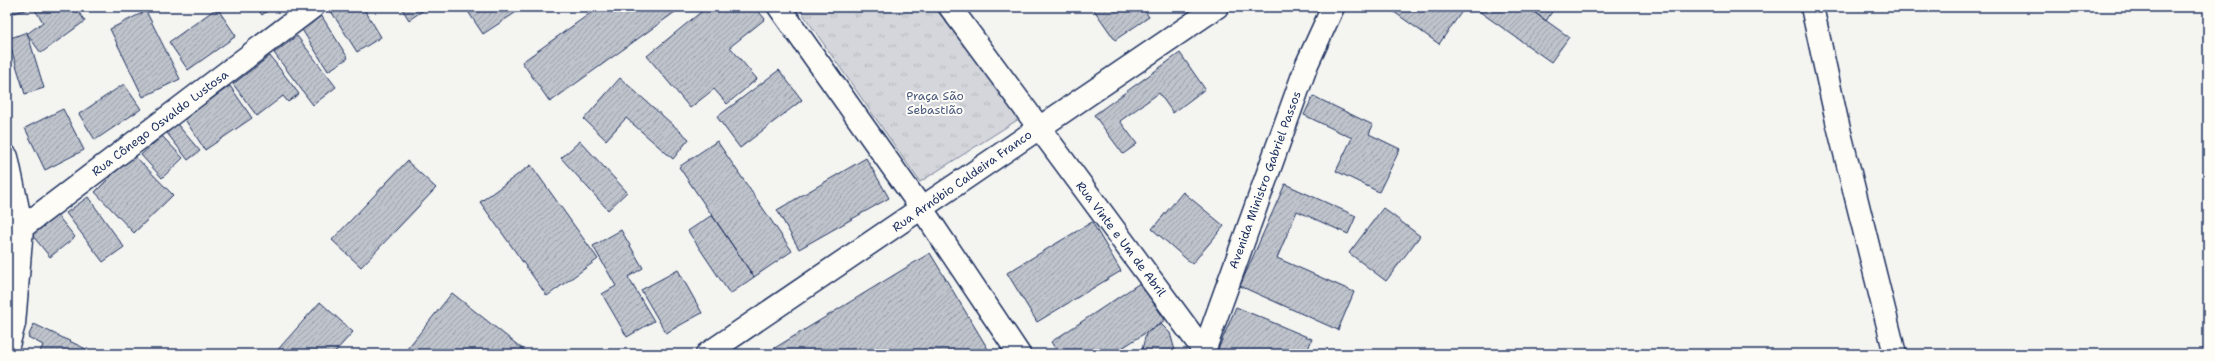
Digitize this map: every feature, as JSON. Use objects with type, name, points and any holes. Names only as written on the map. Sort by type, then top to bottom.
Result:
[{"type":"street","name":"Rua Cônego Osvaldo Lustosa","points":[[14,234],[313,7]]},
{"type":"street","points":[[779,7],[922,209],[1019,354]]},
{"type":"street","points":[[950,7],[1037,128]]},
{"type":"street","name":"Rua Arnóbio Caldeira Franco","points":[[707,354],[922,209],[1037,128],[1217,7]]},
{"type":"street","name":"Avenida Ministro Gabriel Passos","points":[[1203,353],[1307,64],[1333,7]]},
{"type":"street","points":[[1812,7],[1837,121],[1895,354]]},
{"type":"street","name":"Rua Vinte e Um de Abril","points":[[1037,128],[1203,353]]},
{"type":"street","points":[[7,157],[14,234],[14,324],[7,350]]},
{"type":"green space","name":"Praça São Sebastião","points":[[798,7],[934,7],[1022,117],[920,182]]},
{"type":"building","points":[[7,7],[30,7],[30,9],[9,14]]},
{"type":"building","points":[[39,7],[75,7],[85,21],[41,53],[27,34],[43,22],[35,10]]},
{"type":"building","points":[[256,7],[273,7],[262,15]]},
{"type":"building","points":[[363,7],[381,37],[357,52],[329,8]]},
{"type":"building","points":[[401,7],[428,7],[409,20]]},
{"type":"building","points":[[465,7],[524,7],[483,34]]},
{"type":"building","points":[[599,7],[682,7],[550,102],[522,62]]},
{"type":"building","points":[[707,7],[755,7],[765,19],[730,47],[757,79],[727,104],[714,89],[690,108],[647,56]]},
{"type":"building","points":[[1092,7],[1142,7],[1149,17],[1115,40]]},
{"type":"building","points":[[1387,7],[1465,7],[1439,44]]},
{"type":"building","points":[[1473,7],[1527,7],[1569,37],[1551,62]]},
{"type":"building","points":[[1527,7],[1555,7],[1546,21]]},
{"type":"building","points":[[217,8],[236,36],[188,70],[169,42]]},
{"type":"building","points":[[146,11],[180,79],[143,97],[110,29]]},
{"type":"building","points":[[321,15],[348,58],[328,71],[301,28]]},
{"type":"building","points":[[27,32],[44,88],[25,94],[8,39]]},
{"type":"building","points":[[297,36],[336,87],[313,105],[274,53]]},
{"type":"building","points":[[1180,53],[1205,89],[1173,113],[1159,93],[1120,121],[1137,144],[1123,154],[1094,115]]},
{"type":"building","points":[[270,56],[299,94],[288,102],[283,96],[257,116],[233,84]]},
{"type":"building","points":[[779,70],[802,100],[740,148],[717,117]]},
{"type":"building","points":[[620,78],[689,139],[673,159],[626,118],[606,140],[584,119]]},
{"type":"building","points":[[124,84],[141,109],[95,140],[79,114]]},
{"type":"building","points":[[230,86],[252,118],[205,150],[184,118]]},
{"type":"building","points":[[1313,96],[1373,125],[1369,134],[1400,149],[1379,192],[1336,171],[1352,138],[1304,115]]},
{"type":"building","points":[[63,109],[84,150],[45,170],[25,128]]},
{"type":"building","points":[[177,124],[200,151],[188,160],[167,133]]},
{"type":"building","points":[[162,136],[183,158],[162,178],[141,155]]},
{"type":"building","points":[[580,141],[627,192],[608,210],[561,158]]},
{"type":"building","points":[[717,141],[792,251],[754,277],[679,167]]},
{"type":"building","points":[[133,154],[173,195],[134,233],[95,192]]},
{"type":"building","points":[[866,158],[889,198],[799,249],[777,210]]},
{"type":"building","points":[[407,161],[436,188],[361,267],[332,240]]},
{"type":"building","points":[[531,165],[598,259],[547,296],[480,202]]},
{"type":"building","points":[[1285,184],[1356,216],[1348,234],[1297,211],[1277,258],[1354,292],[1338,330],[1240,286]]},
{"type":"building","points":[[1183,192],[1224,226],[1192,264],[1152,229]]},
{"type":"building","points":[[88,197],[124,247],[103,262],[66,213]]},
{"type":"building","points":[[1383,208],[1420,236],[1386,281],[1349,253]]},
{"type":"building","points":[[53,210],[75,237],[50,257],[28,230]]},
{"type":"building","points":[[712,215],[754,277],[730,294],[688,231]]},
{"type":"building","points":[[1092,222],[1121,271],[1037,322],[1007,273]]},
{"type":"building","points":[[621,230],[643,268],[628,277],[654,321],[627,337],[602,294],[616,286],[593,246]]},
{"type":"building","points":[[930,253],[991,354],[765,354]]},
{"type":"building","points":[[678,270],[702,313],[666,333],[641,290]]},
{"type":"building","points":[[1140,283],[1165,320],[1113,354],[1059,354],[1051,342]]},
{"type":"building","points":[[452,293],[529,354],[403,354]]},
{"type":"building","points":[[320,302],[353,332],[333,354],[274,354]]},
{"type":"building","points":[[1236,307],[1312,339],[1306,354],[1216,354]]},
{"type":"building","points":[[34,324],[86,349],[83,354],[39,354],[43,345],[28,337]]},
{"type":"building","points":[[1161,324],[1170,333],[1176,354],[1141,354],[1146,333]]}]
